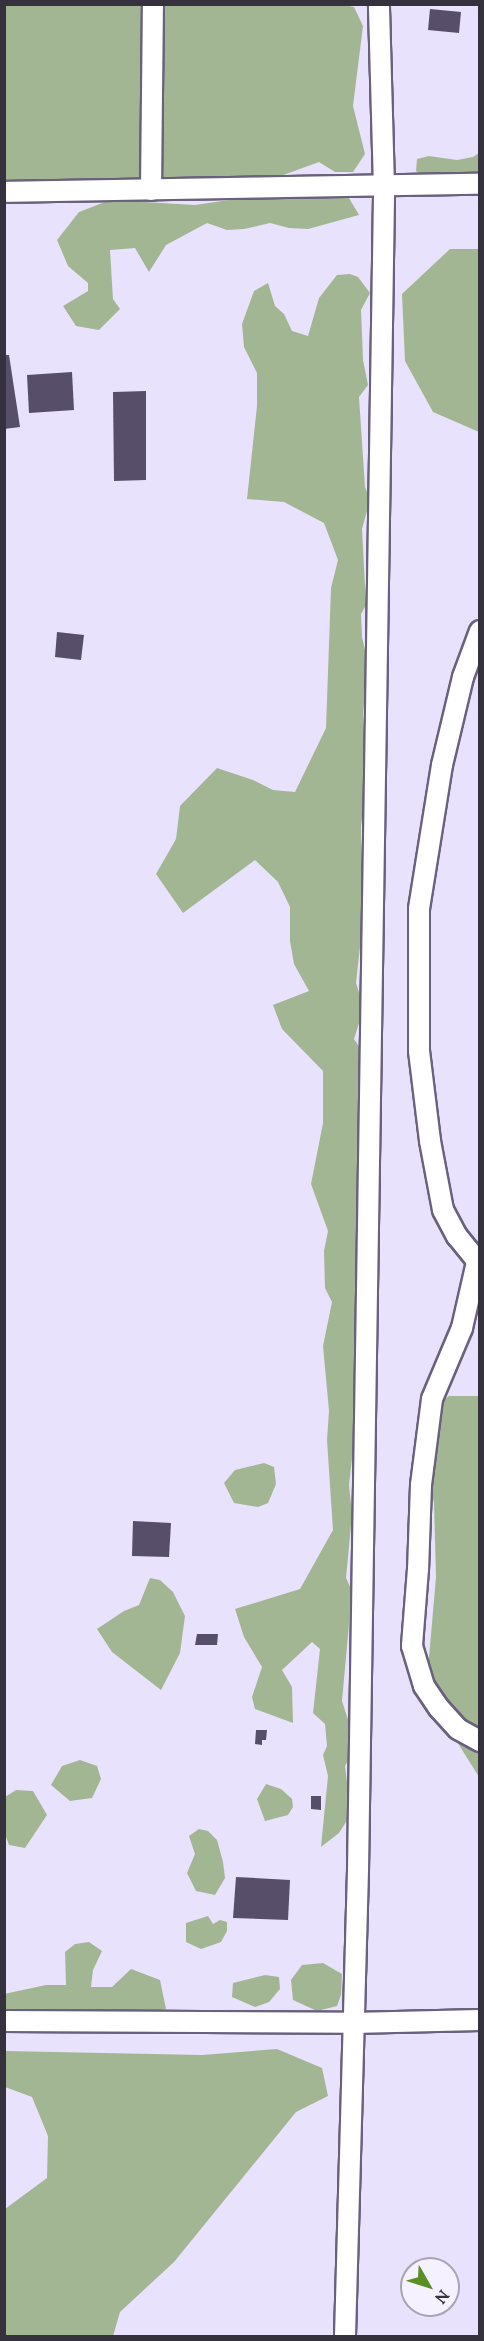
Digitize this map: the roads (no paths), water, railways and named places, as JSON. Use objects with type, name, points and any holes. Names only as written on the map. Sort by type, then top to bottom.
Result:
[{"type":"street","points":[[151,190],[153,4]]},
{"type":"street","points":[[345,2337],[358,1870],[384,187],[379,4]]},
{"type":"street","points":[[4,192],[480,184]]},
{"type":"street","points":[[480,631],[463,677],[442,765],[419,909],[419,1051],[430,1141],[443,1210],[457,1236],[478,1263],[471,1324],[432,1399],[421,1485],[412,1646],[424,1686],[439,1708],[458,1730],[480,1740]]},
{"type":"street","points":[[4,2021],[352,2023],[480,2020]]}]
